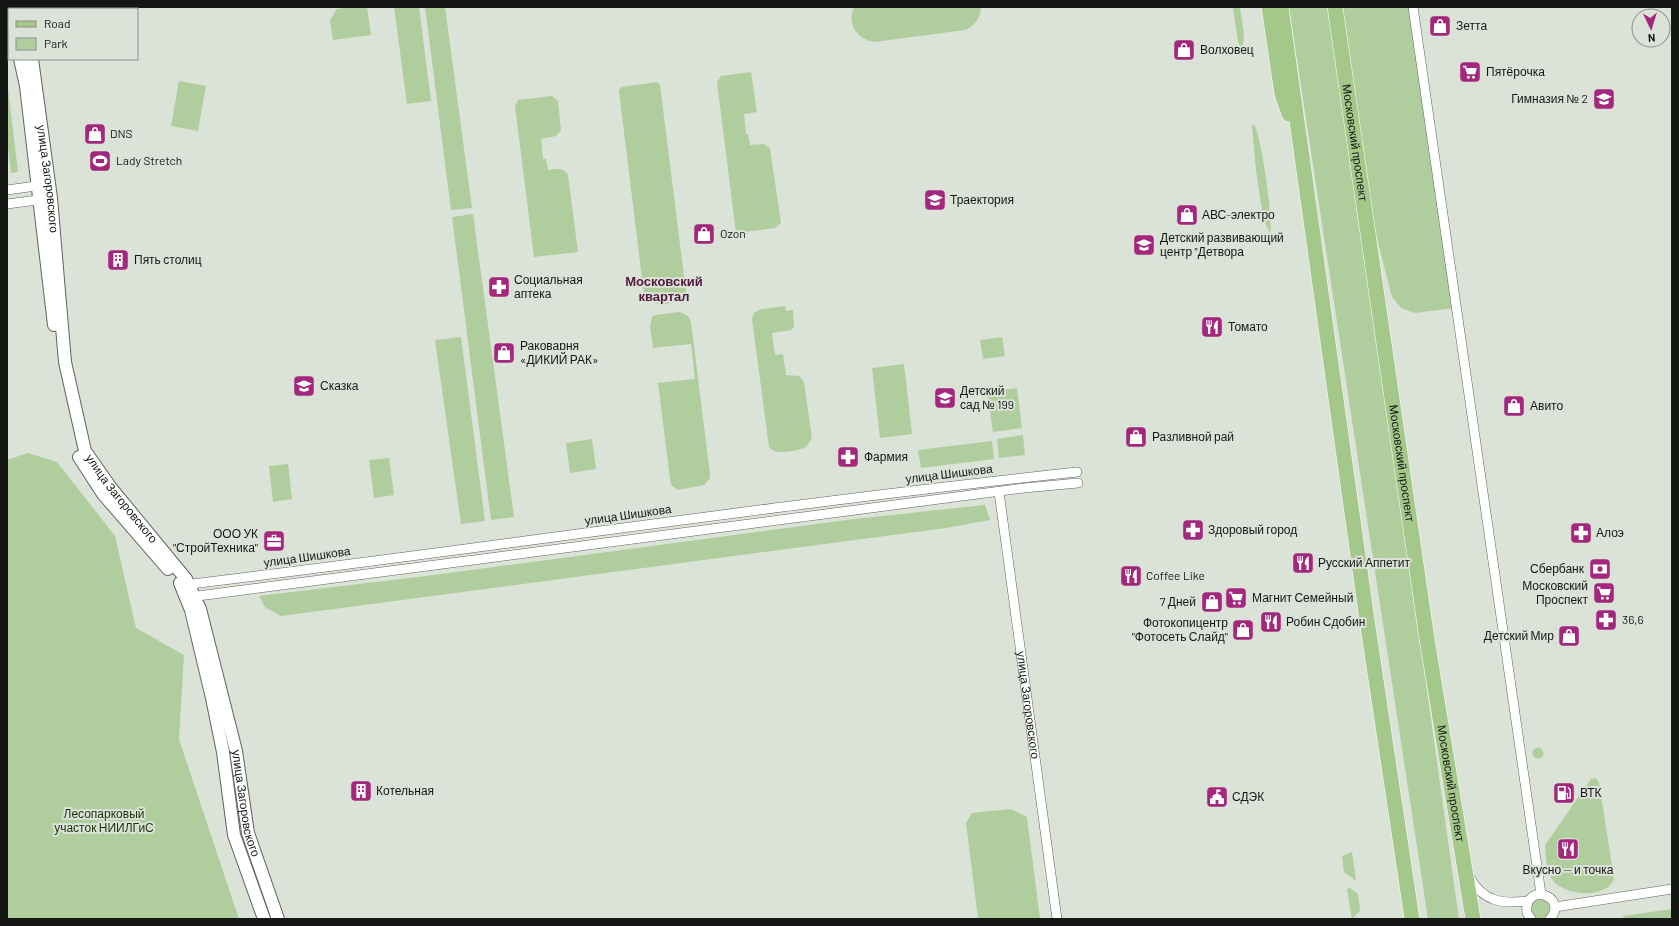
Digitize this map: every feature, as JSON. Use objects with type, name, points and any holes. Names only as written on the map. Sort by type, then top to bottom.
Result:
[{"type":"main road","points":[[1269,7],[1282,94],[1301,153]]},
{"type":"main road","points":[[1281,7],[1367,620],[1412,919]]},
{"type":"main road","name":"Московский проспект","points":[[1335,7],[1427,639],[1473,919]]},
{"type":"street","points":[[1413,7],[1455,308],[1541,894]]},
{"type":"street","name":"улица Загоровского","points":[[20,60],[44,185],[65,362],[85,451],[111,488],[186,585],[191,597],[223,752],[234,835],[264,919]]},
{"type":"street","name":"улица Загоровского","points":[[32,60],[44,185]]},
{"type":"street","points":[[7,190],[44,185]]},
{"type":"street","points":[[7,204],[46,199]]},
{"type":"street","name":"улица Шишкова","points":[[186,585],[1023,476],[1077,472]]},
{"type":"street","name":"улица Шишкова","points":[[191,597],[1078,483]]},
{"type":"street","name":"улица Загоровского","points":[[999,492],[1057,919]]},
{"type":"street","name":"улица Загоровского","points":[[191,597],[200,609],[236,751],[248,833],[278,919]]},
{"type":"street","points":[[1465,867],[1476,889],[1489,898],[1508,902],[1528,901]]},
{"type":"street","points":[[1555,907],[1672,889]]},
{"type":"street","points":[[1531,919],[1527,913],[1528,901],[1533,896],[1541,894],[1549,897],[1555,907],[1554,915],[1550,919]]},
{"type":"green space","points":[[348,7],[367,7],[371,35],[333,40],[330,20],[337,9]]},
{"type":"green space","points":[[394,7],[419,7],[431,101],[407,104]]},
{"type":"green space","points":[[425,7],[445,7],[472,208],[451,210]]},
{"type":"green space","points":[[854,7],[981,7],[977,21],[965,30],[874,42],[862,38],[855,29],[852,19]]},
{"type":"green space","points":[[1233,7],[1240,7],[1244,35],[1242,51],[1238,42]]},
{"type":"green space","points":[[1289,7],[1331,7],[1459,919],[1428,919]]},
{"type":"green space","points":[[1335,7],[1413,7],[1455,308],[1415,313],[1401,308],[1392,297],[1375,231]]},
{"type":"green space","points":[[751,72],[757,112],[744,114],[746,134],[748,134],[750,145],[764,144],[770,148],[781,223],[775,228],[736,233],[717,82],[721,76]]},
{"type":"green space","points":[[7,80],[18,172],[11,173],[7,140]]},
{"type":"green space","points":[[179,81],[206,86],[198,131],[171,126]]},
{"type":"green space","points":[[657,82],[660,85],[686,292],[682,299],[668,304],[652,303],[648,301],[644,295],[619,91],[621,87]]},
{"type":"green space","points":[[552,96],[558,101],[561,130],[556,136],[541,139],[543,159],[546,159],[548,170],[562,170],[568,175],[578,252],[534,257],[515,106],[518,100]]},
{"type":"green space","points":[[1254,124],[1260,144],[1266,178],[1271,226],[1270,233],[1266,224],[1260,198],[1252,126]]},
{"type":"green space","points":[[473,214],[514,517],[491,520],[452,217]]},
{"type":"green space","points":[[785,306],[786,311],[793,310],[794,327],[791,330],[772,333],[775,355],[783,354],[786,375],[799,376],[804,382],[812,438],[806,447],[781,452],[772,450],[769,447],[752,319],[754,313],[761,309]]},
{"type":"green space","points":[[680,312],[688,316],[691,322],[710,478],[704,485],[678,490],[671,485],[658,383],[695,379],[691,344],[653,348],[650,326],[652,317],[655,315]]},
{"type":"green space","points":[[461,337],[485,521],[461,524],[435,340]]},
{"type":"green space","points":[[1002,337],[1005,356],[983,359],[980,340]]},
{"type":"green space","points":[[904,364],[912,434],[880,438],[872,368]]},
{"type":"green space","points":[[1017,388],[1022,428],[993,432],[987,392]]},
{"type":"green space","points":[[1023,435],[1025,455],[999,458],[997,439]]},
{"type":"green space","points":[[592,439],[596,469],[570,473],[566,443]]},
{"type":"green space","points":[[992,441],[994,459],[921,468],[918,450]]},
{"type":"green space","name":"Лесопарковый участок НИИЛГиС","points":[[28,453],[57,462],[115,536],[136,628],[184,655],[179,739],[239,919],[7,919],[7,460]]},
{"type":"green space","points":[[389,458],[394,495],[374,498],[369,460]]},
{"type":"green space","points":[[288,464],[292,499],[273,502],[269,466]]},
{"type":"green space","points":[[985,505],[990,520],[946,528],[281,616],[265,607],[259,596],[434,575],[854,519]]},
{"type":"green space","points":[[1536,748],[1540,748],[1542,749],[1542,757],[1536,758],[1533,755],[1533,751]]},
{"type":"green space","points":[[1596,778],[1599,782],[1614,879],[1609,886],[1593,893],[1574,892],[1564,889],[1549,875],[1545,845],[1591,779]]},
{"type":"green space","points":[[1011,809],[1027,817],[1040,919],[978,919],[966,823],[972,813]]},
{"type":"green space","points":[[1352,852],[1356,881],[1344,872],[1342,856]]},
{"type":"green space","points":[[1349,887],[1358,894],[1360,911],[1352,919],[1347,890]]},
{"type":"green space","points":[[1541,899],[1548,902],[1551,909],[1548,916],[1541,919],[1534,916],[1531,909],[1534,902]]},
{"type":"green space","points":[[1672,909],[1672,919],[1624,919],[1623,916]]},
{"type":"place","name":"Зетта","points":[[1440,26]]},
{"type":"place","name":"Волховец","points":[[1184,50]]},
{"type":"place","name":"Пятёрочка","points":[[1470,72]]},
{"type":"place","name":"Гимназия № 2","points":[[1604,99]]},
{"type":"place","name":"DNS","points":[[95,134]]},
{"type":"place","name":"Lady Stretch","points":[[100,161]]},
{"type":"place","name":"Траектория","points":[[935,200]]},
{"type":"place","name":"АВС-электро","points":[[1187,215]]},
{"type":"place","name":"Ozon","points":[[704,234]]},
{"type":"place","name":"Детский развивающий центр \"Детвора","points":[[1144,245]]},
{"type":"place","name":"Пять столиц","points":[[118,260]]},
{"type":"place","name":"Социальная аптека","points":[[499,287]]},
{"type":"place","name":"Томато","points":[[1212,327]]},
{"type":"place","name":"Раковарня «ДИКИЙ РАК»","points":[[504,353]]},
{"type":"place","name":"Сказка","points":[[304,386]]},
{"type":"place","name":"Детский сад № 199","points":[[945,398]]},
{"type":"place","name":"Авито","points":[[1514,406]]},
{"type":"place","name":"Разливной рай","points":[[1136,437]]},
{"type":"place","name":"Фармия","points":[[848,457]]},
{"type":"place","name":"Здоровый город","points":[[1193,530]]},
{"type":"place","name":"Алоэ","points":[[1581,533]]},
{"type":"place","name":"ООО УК \"СтройТехника\"","points":[[274,541]]},
{"type":"place","name":"Русский Аппетит","points":[[1303,563]]},
{"type":"place","name":"Сбербанк","points":[[1600,569]]},
{"type":"place","name":"Coffee Like","points":[[1131,576]]},
{"type":"place","name":"Московский Проспект","points":[[1604,593]]},
{"type":"place","name":"Магнит Семейный","points":[[1236,598]]},
{"type":"place","name":"7 Дней","points":[[1212,602]]},
{"type":"place","name":"36,6","points":[[1606,620]]},
{"type":"place","name":"Робин Сдобин","points":[[1271,622]]},
{"type":"place","name":"Фотокопицентр \"Фотосеть Слайд\"","points":[[1243,630]]},
{"type":"place","name":"Детский Мир","points":[[1569,636]]},
{"type":"place","name":"Котельная","points":[[361,791]]},
{"type":"place","name":"ВТК","points":[[1564,793]]},
{"type":"place","name":"СДЭК","points":[[1217,797]]},
{"type":"place","name":"Вкусно — и точка","points":[[1568,849]]},
{"type":"district","name":"Московский квартал","points":[[664,288]]}]
